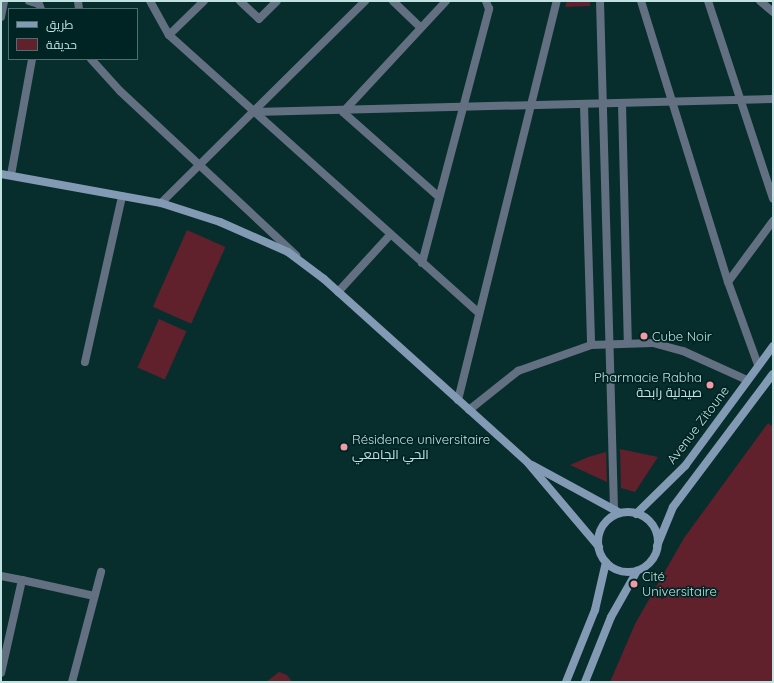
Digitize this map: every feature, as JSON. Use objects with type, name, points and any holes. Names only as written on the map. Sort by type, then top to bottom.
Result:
[{"type":"main road","points":[[1,174],[161,203],[268,242],[308,266],[528,463],[598,547],[606,562],[620,571],[637,571]]},
{"type":"main road","name":"Avenue Zitoune","points":[[636,514],[684,466],[773,346]]},
{"type":"main road","points":[[585,682],[611,617],[637,571],[651,561],[673,507],[773,374]]},
{"type":"main road","points":[[528,463],[617,511],[636,514],[650,522],[658,546]]},
{"type":"main road","points":[[598,547],[605,524],[617,511]]},
{"type":"main road","points":[[566,682],[595,610],[606,562]]},
{"type":"street","points":[[1,17],[4,1]]},
{"type":"street","points":[[29,1],[39,4],[41,8]]},
{"type":"street","points":[[150,1],[170,35],[253,112],[479,313]]},
{"type":"street","points":[[170,35],[204,1]]},
{"type":"street","points":[[240,1],[259,19],[277,1]]},
{"type":"street","points":[[161,203],[365,1]]},
{"type":"street","points":[[393,1],[420,27]]},
{"type":"street","points":[[343,112],[420,27],[446,1]]},
{"type":"street","points":[[422,263],[489,9],[486,1]]},
{"type":"street","points":[[458,400],[533,106],[557,1]]},
{"type":"street","points":[[600,1],[610,343],[617,511]]},
{"type":"street","points":[[641,1],[728,282],[758,365]]},
{"type":"street","points":[[708,1],[773,199]]},
{"type":"street","points":[[760,1],[773,12]]},
{"type":"street","points":[[11,175],[32,60]]},
{"type":"street","points":[[93,60],[120,91],[308,266]]},
{"type":"street","points":[[253,112],[343,112],[773,99]]},
{"type":"street","points":[[622,104],[628,344]]},
{"type":"street","points":[[584,105],[591,345]]},
{"type":"street","points":[[343,112],[439,196]]},
{"type":"street","points":[[85,362],[122,196]]},
{"type":"street","points":[[728,282],[773,221]]},
{"type":"street","points":[[338,292],[390,235]]},
{"type":"street","points":[[469,410],[518,371],[591,345],[610,343],[653,343],[683,351],[747,380]]},
{"type":"street","points":[[72,682],[101,572]]},
{"type":"street","points":[[1,576],[94,596]]},
{"type":"street","points":[[1,673],[22,580]]},
{"type":"green space","points":[[567,1],[590,1],[590,6],[565,7]]},
{"type":"green space","points":[[187,230],[225,247],[191,324],[153,307]]},
{"type":"green space","points":[[159,319],[186,331],[165,380],[137,367]]},
{"type":"green space","points":[[768,423],[773,427],[773,682],[610,682],[635,624],[684,538]]},
{"type":"green space","points":[[620,449],[658,457],[635,492],[621,488]]},
{"type":"green space","points":[[606,452],[607,482],[570,465],[588,457]]},
{"type":"green space","points":[[279,672],[287,675],[292,682],[266,682]]},
{"type":"place","name":"Cube Noir","points":[[644,336]]},
{"type":"place","name":"Pharmacie Rabha صيدلية رابحة","points":[[710,385]]},
{"type":"place","name":"Résidence universitaire الحي الجامعي","points":[[344,447]]},
{"type":"place","name":"Cité Universitaire","points":[[634,584]]}]
